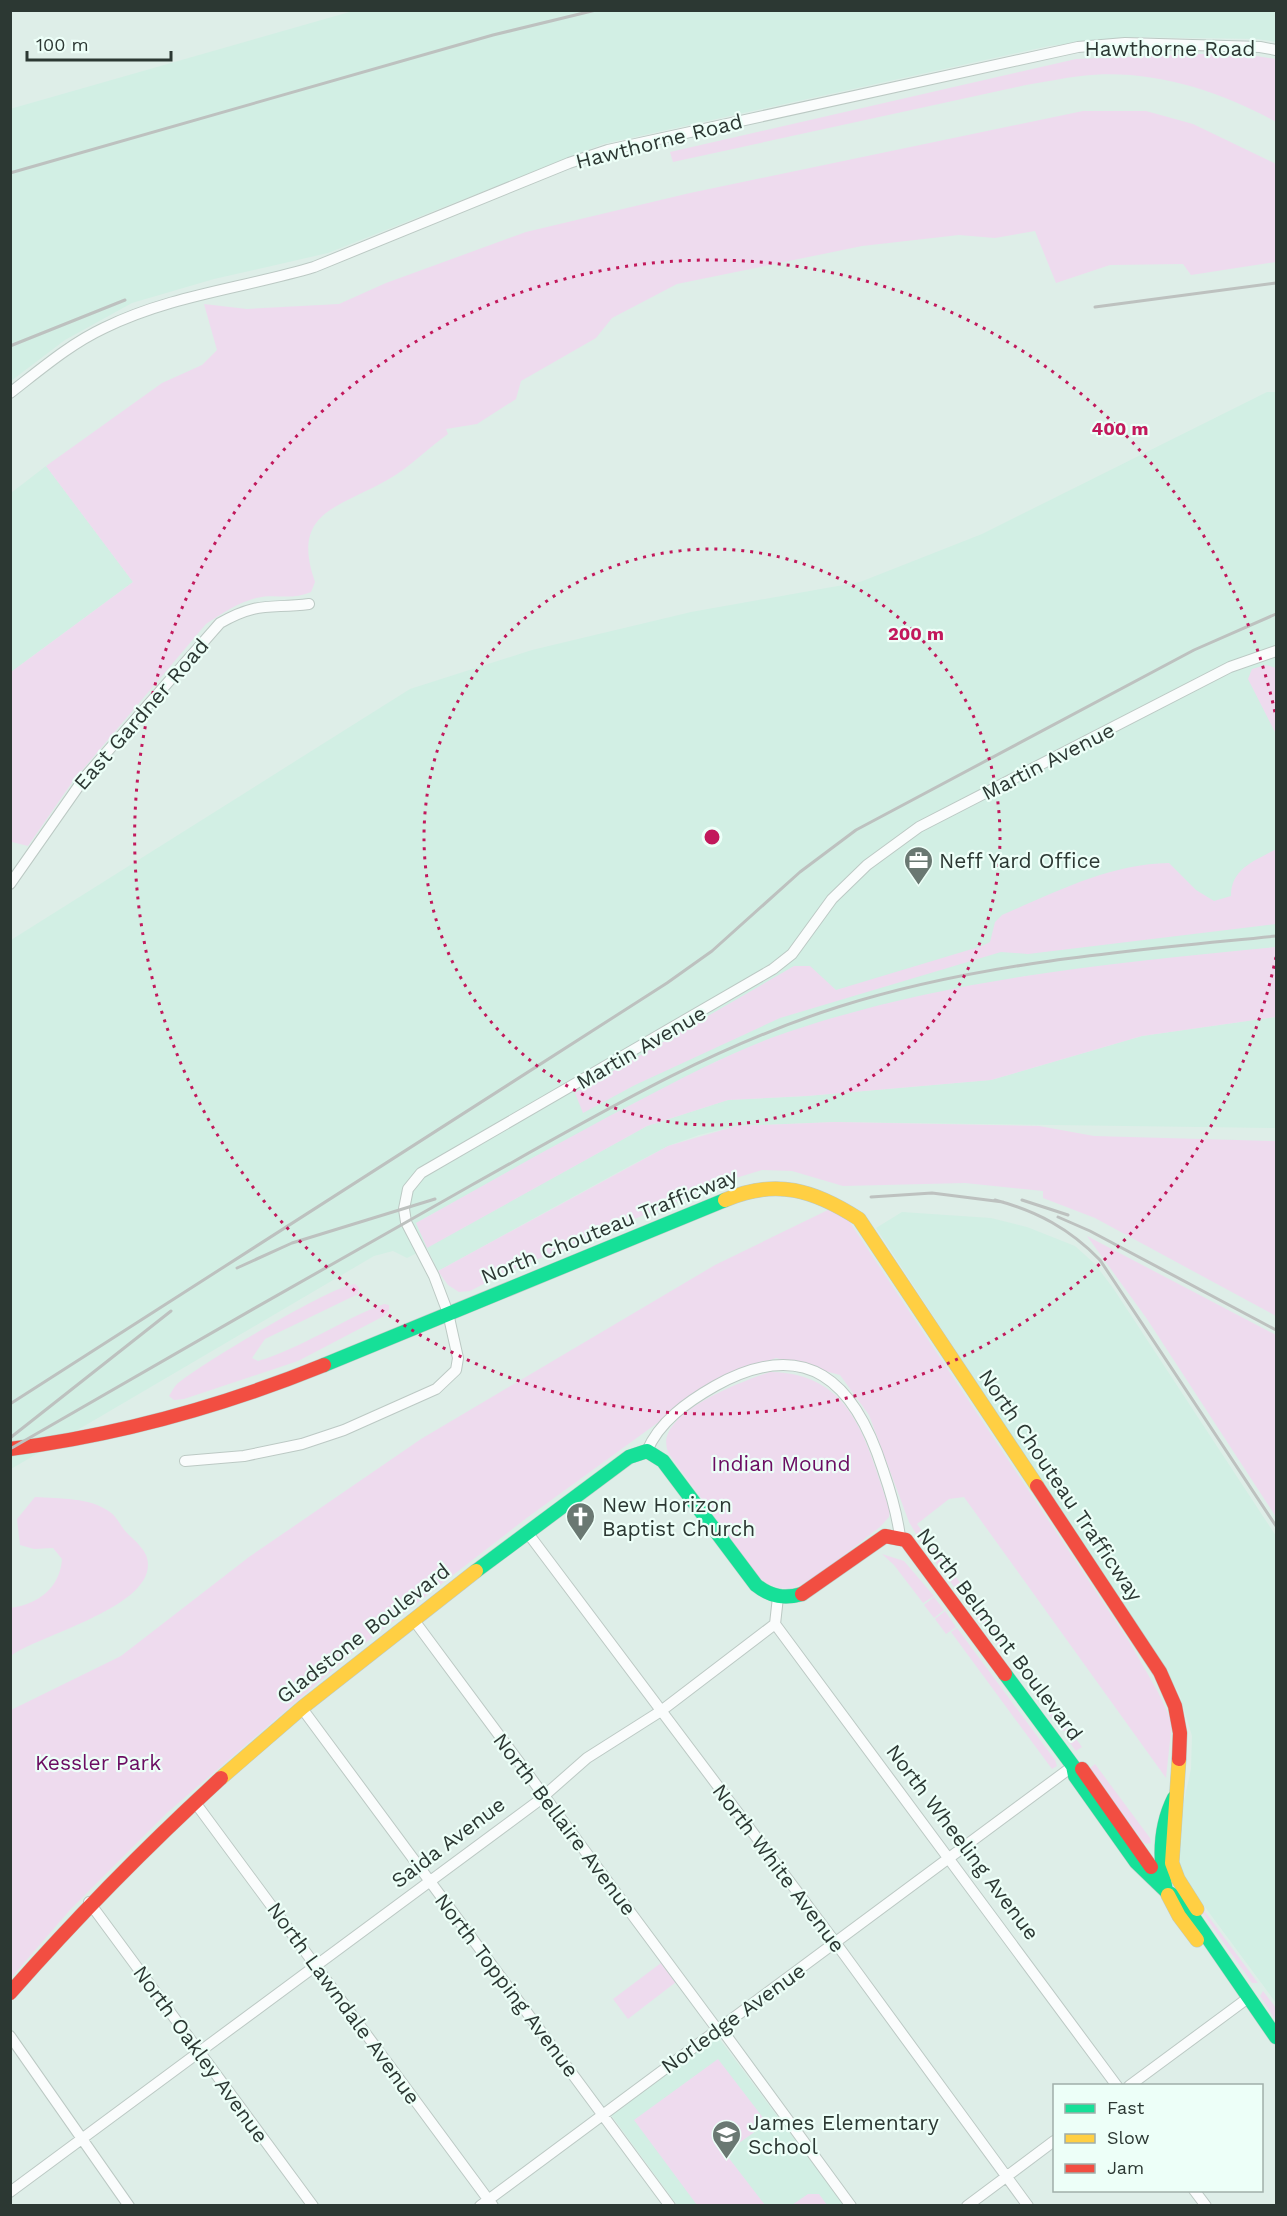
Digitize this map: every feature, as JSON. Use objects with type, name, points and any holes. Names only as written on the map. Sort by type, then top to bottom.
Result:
[{"type":"main road","name":"North Chouteau Trafficway","points":[[10,1449],[68,1442],[202,1411],[270,1387],[741,1193],[772,1187],[801,1189],[839,1206],[858,1219],[1160,1672],[1175,1706],[1180,1733],[1177,1814],[1172,1863],[1178,1879],[1191,1900],[1246,1978],[1248,1998]]},
{"type":"main road","name":"Gladstone Boulevard","points":[[10,1993],[89,1902],[194,1801],[301,1707],[527,1532],[629,1457],[647,1451]]},
{"type":"main road","points":[[647,1451],[663,1461],[757,1586],[778,1597],[803,1594],[879,1539],[893,1535],[900,1537]]},
{"type":"main road","name":"North Belmont Boulevard","points":[[900,1537],[911,1546],[1073,1766],[1083,1770],[1134,1849],[1167,1894],[1179,1916],[1230,1984],[1248,1998],[1276,2037]]},
{"type":"main road","name":"North Chouteau Trafficway","points":[[1167,1894],[1161,1859],[1163,1831],[1168,1807],[1176,1794]]},
{"type":"main road","points":[[1134,1849],[1151,1846],[1163,1831]]},
{"type":"street","name":"Hawthorne Road","points":[[10,393],[74,344],[136,314],[171,301],[279,278],[314,267],[569,163],[608,150],[1078,47],[1125,43],[1260,47],[1276,50]]},
{"type":"street","name":"East Gardner Road","points":[[10,884],[85,777],[220,623],[242,610],[262,605],[309,604]]},
{"type":"street","name":"Martin Avenue","points":[[185,1461],[244,1456],[302,1444],[344,1431],[436,1389],[456,1370],[458,1358],[448,1313],[435,1276],[405,1215],[408,1189],[421,1173],[606,1068],[784,961],[832,899],[867,865],[919,827],[1230,667],[1276,651]]},
{"type":"street","name":"North Belmont Boulevard","points":[[647,1451],[654,1434],[700,1395],[743,1373],[781,1365],[820,1374],[840,1388],[857,1409],[878,1455],[897,1513],[900,1537]]},
{"type":"street","name":"North White Avenue","points":[[527,1532],[835,1942],[1028,2205]]},
{"type":"street","points":[[775,1624],[778,1597]]},
{"type":"street","name":"North Bellaire Avenue","points":[[412,1619],[851,2205]]},
{"type":"street","name":"Saida Avenue","points":[[10,2192],[545,1796],[592,1754],[660,1711],[775,1624]]},
{"type":"street","name":"North Wheeling Avenue","points":[[775,1624],[1116,2084]]},
{"type":"street","name":"North Topping Avenue","points":[[301,1707],[670,2205]]},
{"type":"street","name":"Norledge Avenue","points":[[487,2203],[602,2114],[1073,1766]]},
{"type":"street","name":"North Lawndale Avenue","points":[[194,1801],[487,2203]]},
{"type":"street","name":"North Oakley Avenue","points":[[89,1902],[313,2205]]},
{"type":"street","points":[[1130,2084],[1248,1998]]},
{"type":"street","points":[[10,2036],[81,2140],[129,2205]]},
{"type":"street","points":[[967,2205],[1053,2142]]},
{"type":"street","points":[[1196,2192],[1206,2205]]},
{"type":"shaded area","points":[[353,11],[1276,11],[1276,42],[1257,39],[1127,37],[1049,46],[603,144],[328,253],[214,279],[132,303],[65,340],[11,381],[10,109]]},
{"type":"shaded area","points":[[1267,392],[1276,392],[1276,947],[1026,976],[833,1018],[770,1039],[717,1061],[416,1223],[428,1247],[647,1126],[728,1100],[807,1096],[991,1080],[1142,1036],[1276,1017],[1276,1128],[835,1122],[736,1126],[699,1135],[668,1146],[438,1271],[427,1248],[407,1258],[393,1251],[374,1256],[11,1469],[11,940],[410,689],[532,650],[691,612],[860,582],[982,534]]},
{"type":"shaded area","points":[[46,466],[133,582],[11,672],[11,493]]},
{"type":"shaded area","points":[[902,1212],[991,1218],[1027,1227],[1075,1246],[1095,1264],[1113,1288],[1276,1536],[1276,2003],[1185,1880],[1179,1864],[1177,1833],[1191,1769],[1192,1736],[1179,1693],[876,1228]]},
{"type":"shaded area","name":"James Elementary School","points":[[718,2037],[844,2205],[677,2205],[611,2115]]},
{"type":"green space","points":[[1243,54],[1276,59],[1276,122],[1207,91],[1157,79],[1107,74],[1026,85],[673,162],[670,152],[1076,59]]},
{"type":"green space","points":[[1083,111],[1146,111],[1193,124],[1276,164],[1276,262],[1191,275],[1183,264],[1110,265],[1056,283],[1035,231],[995,238],[959,235],[862,246],[677,284],[612,318],[596,338],[521,381],[516,399],[477,424],[446,429],[448,434],[397,474],[324,515],[314,526],[309,540],[309,558],[315,582],[311,592],[290,597],[270,596],[249,600],[206,624],[73,781],[28,846],[12,842],[11,672],[133,582],[46,466],[162,383],[202,365],[217,350],[204,304],[247,309],[339,304],[386,283],[526,232],[690,193]]},
{"type":"green space","points":[[1266,665],[1276,668],[1276,734],[1248,679],[1252,669]]},
{"type":"green space","points":[[1276,849],[1276,924],[1028,954],[1001,952],[780,1018],[635,1085],[583,1113],[575,1093],[794,966],[810,966],[836,990],[982,946],[990,942],[995,922],[1002,915],[1083,881],[1125,868],[1169,863],[1196,890],[1214,901],[1231,896],[1232,886],[1240,872]]},
{"type":"green space","points":[[1276,947],[1276,1017],[1142,1036],[991,1080],[807,1096],[728,1100],[647,1126],[427,1248],[416,1223],[585,1129],[705,1067],[771,1038],[832,1018],[957,988],[1020,977],[1148,960]]},
{"type":"green space","points":[[835,1122],[1039,1126],[1094,1136],[1276,1141],[1276,1316],[1095,1218],[1043,1198],[1043,1191],[965,1183],[843,1186],[792,1171],[762,1170],[726,1181],[509,1271],[470,1291],[459,1292],[448,1285],[438,1271],[668,1146],[736,1126]]},
{"type":"green space","name":"Kessler Park","points":[[830,1209],[847,1218],[1130,1643],[1172,1722],[1166,1778],[964,1497],[949,1499],[917,1524],[931,1543],[922,1544],[909,1522],[869,1415],[840,1375],[776,1358],[711,1384],[528,1517],[355,1651],[168,1812],[70,1910],[11,1978],[11,1710],[121,1656],[249,1557],[421,1439],[715,1265]]},
{"type":"green space","points":[[1087,1236],[1276,1335],[1276,1517],[1147,1319]]},
{"type":"green space","points":[[355,1284],[359,1288],[358,1294],[265,1339],[252,1358],[258,1361],[274,1355],[384,1304],[389,1305],[389,1310],[384,1316],[298,1361],[184,1399],[174,1400],[169,1396],[177,1384],[190,1374],[237,1345],[320,1298]]},
{"type":"green space","name":"Indian Mound","points":[[770,1372],[799,1376],[821,1385],[839,1399],[853,1417],[864,1438],[890,1510],[889,1517],[880,1527],[824,1571],[792,1588],[773,1586],[758,1576],[669,1454],[666,1440],[673,1426],[685,1413],[721,1392]]},
{"type":"green space","points":[[35,1497],[84,1501],[110,1512],[144,1551],[147,1558],[146,1575],[135,1591],[117,1605],[11,1656],[11,1608],[30,1603],[46,1593],[57,1578],[62,1559],[53,1548],[34,1549],[20,1545],[17,1519]]},
{"type":"green space","points":[[933,1547],[950,1569],[942,1571],[929,1553]]},
{"type":"green space","points":[[882,1554],[904,1561],[934,1596],[923,1603],[894,1565]]},
{"type":"green space","points":[[953,1573],[970,1596],[962,1597],[949,1580]]},
{"type":"green space","points":[[934,1597],[944,1610],[934,1618],[924,1605]]},
{"type":"green space","points":[[972,1599],[989,1622],[986,1624],[981,1623],[968,1606]]},
{"type":"green space","points":[[945,1611],[956,1627],[946,1634],[935,1619]]},
{"type":"green space","points":[[992,1626],[1009,1648],[1001,1650],[988,1632]]},
{"type":"green space","points":[[957,1628],[1055,1760],[1057,1766],[1052,1769],[951,1632]]},
{"type":"green space","points":[[1032,1679],[1048,1701],[1040,1702],[1028,1686]]},
{"type":"green space","points":[[1052,1706],[1068,1728],[1065,1731],[1060,1730],[1048,1713]]},
{"type":"green space","points":[[1071,1732],[1082,1747],[1076,1751],[1066,1738]]},
{"type":"green space","points":[[1095,1764],[1150,1838],[1151,1843],[1145,1844],[1089,1769]]},
{"type":"green space","points":[[1183,1882],[1258,1983],[1252,1983]]},
{"type":"green space","points":[[661,1963],[676,1982],[628,2019],[613,1999]]},
{"type":"green space","points":[[1263,1991],[1276,2008],[1276,2021],[1260,1996]]},
{"type":"green space","points":[[718,2059],[767,2123],[725,2153],[765,2205],[697,2205],[634,2120]]},
{"type":"green space","points":[[808,2194],[819,2194],[827,2205],[792,2205]]},
{"type":"railway","points":[[10,173],[493,35],[596,10]]},
{"type":"railway","points":[[1095,307],[1276,283]]},
{"type":"railway","points":[[10,346],[125,300]]},
{"type":"railway","points":[[10,1404],[667,983],[712,951],[800,872],[856,830],[1194,650],[1276,614]]},
{"type":"railway","points":[[10,1449],[604,1111],[695,1064],[742,1043],[838,1007],[946,979],[1055,960],[1276,936]]},
{"type":"railway","points":[[871,1197],[932,1193],[1003,1202]]},
{"type":"railway","points":[[237,1268],[292,1243],[435,1199]]},
{"type":"railway","points":[[995,1200],[1052,1222],[1077,1239],[1100,1260],[1276,1526]]},
{"type":"railway","points":[[1022,1200],[1068,1215]]},
{"type":"railway","points":[[1058,1217],[1090,1231],[1276,1330]]},
{"type":"railway","points":[[10,1438],[171,1311]]},
{"type":"traffic: fast","points":[[324,1365],[725,1200]]},
{"type":"traffic: fast","points":[[476,1571],[629,1457],[647,1451],[663,1461],[756,1585],[778,1596],[802,1594]]},
{"type":"traffic: fast","points":[[1005,1674],[1073,1766],[1075,1776],[1136,1862],[1166,1891],[1183,1902],[1276,2037]]},
{"type":"traffic: fast","points":[[1166,1891],[1162,1867],[1163,1832],[1174,1798]]},
{"type":"traffic: slow","points":[[725,1200],[761,1190],[794,1190],[826,1201],[859,1219],[1037,1486]]},
{"type":"traffic: slow","points":[[221,1778],[303,1707],[476,1571]]},
{"type":"traffic: slow","points":[[1179,1759],[1172,1863],[1178,1879],[1197,1909]]},
{"type":"traffic: slow","points":[[1168,1895],[1179,1916],[1197,1940]]},
{"type":"traffic: jam","points":[[10,1449],[91,1436],[170,1417],[248,1393],[324,1365]]},
{"type":"traffic: jam","points":[[1037,1486],[1160,1672],[1175,1706],[1180,1733],[1179,1759]]},
{"type":"traffic: jam","points":[[802,1594],[885,1536],[906,1540],[1005,1674]]},
{"type":"traffic: jam","points":[[1082,1769],[1151,1867]]},
{"type":"traffic: jam","points":[[10,1993],[113,1883],[221,1778]]},
{"type":"place","name":"Neff Yard Office","points":[[918,886]]},
{"type":"place","name":"New Horizon Baptist Church","points":[[581,1542]]},
{"type":"place","name":"James Elementary School","points":[[727,2160]]}]
